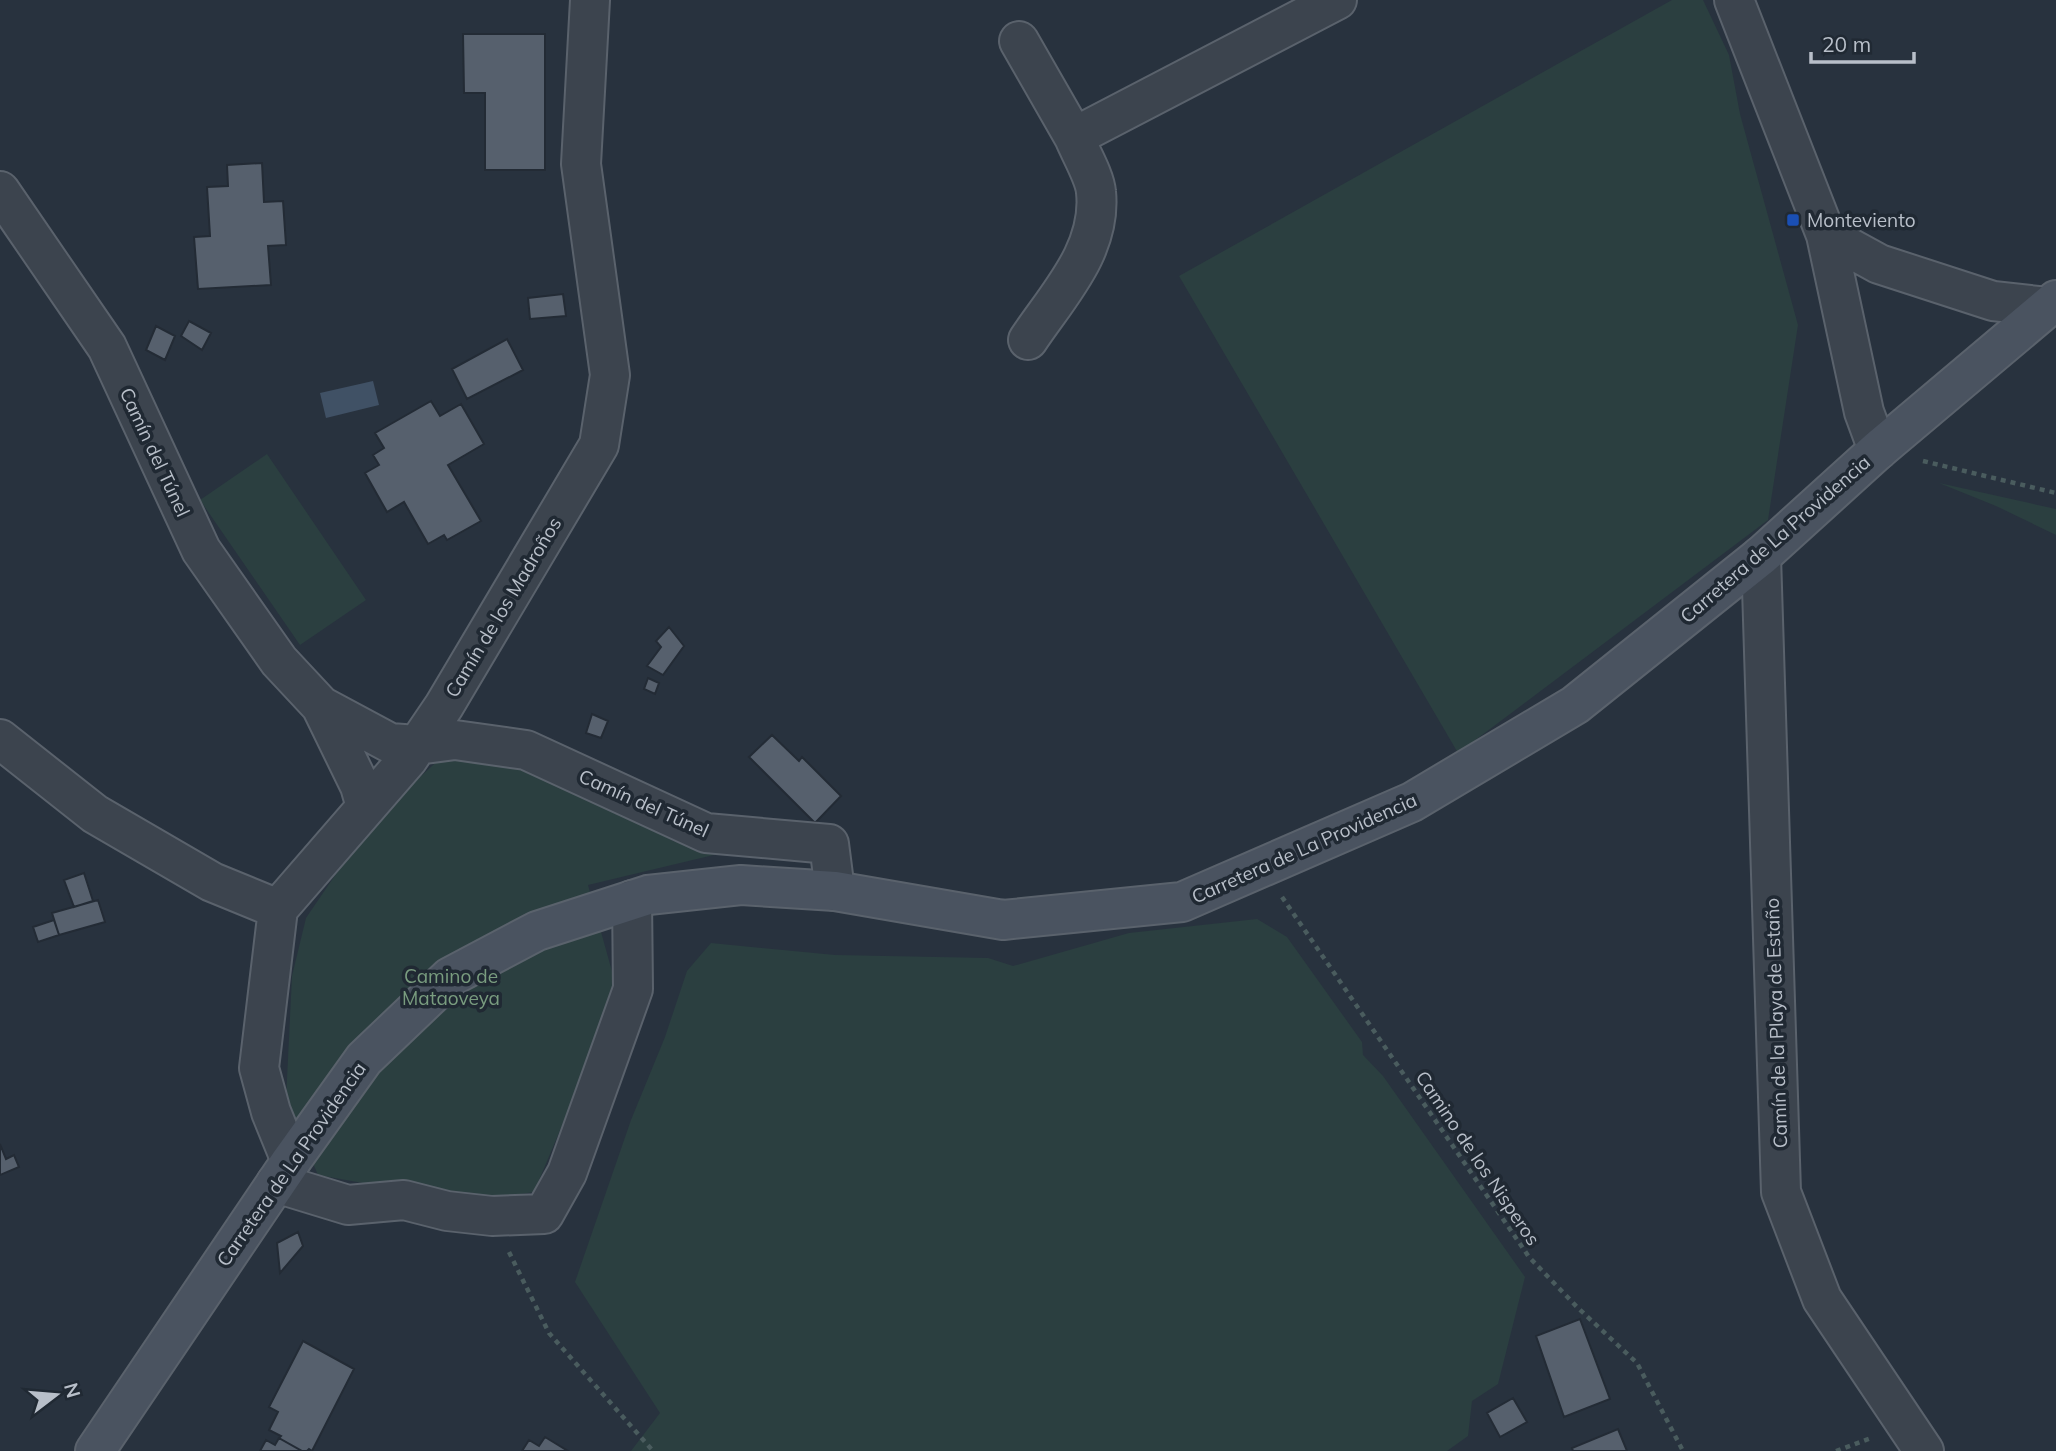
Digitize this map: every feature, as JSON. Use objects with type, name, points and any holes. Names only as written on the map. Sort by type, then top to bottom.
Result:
[{"type":"street","name":"Camín de los Madroños","points":[[278,909],[408,759],[444,706],[599,445],[610,375],[581,164],[590,0]]},
{"type":"street","points":[[1074,137],[1337,0]]},
{"type":"street","points":[[1734,0],[1826,235],[1864,412],[1878,450]]},
{"type":"street","points":[[1019,41],[1074,137],[1096,190],[1094,235],[1080,265],[1028,340]]},
{"type":"street","name":"Camín del Túnel","points":[[0,191],[107,346],[201,550],[279,661],[320,706]]},
{"type":"street","points":[[1826,235],[1880,264],[1993,301],[2052,304]]},
{"type":"street","name":"Carretera de La Providencia","points":[[95,1451],[283,1172],[364,1059],[450,977],[537,931],[632,900],[648,895],[741,885],[835,891],[1003,920],[1181,902],[1412,802],[1575,705],[1761,556],[1878,450],[2052,304]]},
{"type":"street","name":"Camín de la Playa de Estaño","points":[[1761,556],[1781,1192],[1822,1298],[1924,1451]]},
{"type":"street","points":[[320,706],[390,743],[417,745]]},
{"type":"street","points":[[320,706],[360,786],[366,807]]},
{"type":"street","points":[[0,739],[95,814],[212,882],[278,909],[259,1068],[283,1172],[348,1205],[404,1200],[447,1212],[492,1216],[544,1213],[567,1173],[633,989],[632,900]]},
{"type":"street","name":"Camín del Túnel","points":[[417,745],[455,740],[526,750],[705,833],[828,844],[835,891]]},
{"type":"path","points":[[1878,450],[2056,493]]},
{"type":"path","name":"Camino de los Nisperos","points":[[1262,867],[1528,1257],[1637,1363],[1683,1451]]},
{"type":"path","points":[[492,1216],[549,1333],[653,1451]]},
{"type":"green space","points":[[1672,0],[1703,0],[1729,55],[1740,114],[1798,325],[1768,520],[1458,753],[1179,276]]},
{"type":"green space","points":[[267,454],[366,600],[300,645],[200,500]]},
{"type":"green space","points":[[1939,483],[2056,509],[2056,535],[1996,506]]},
{"type":"green space","name":"Camino de Mataoveya","points":[[444,755],[486,756],[577,787],[673,841],[722,853],[588,885],[618,993],[534,1192],[469,1202],[318,1175],[286,1100],[292,976],[306,918],[372,821]]},
{"type":"green space","points":[[1257,919],[1287,937],[1362,1042],[1363,1055],[1383,1076],[1525,1277],[1498,1384],[1472,1401],[1468,1436],[1447,1451],[631,1451],[660,1413],[575,1282],[631,1120],[665,1037],[687,971],[711,943],[835,955],[988,958],[1013,966],[1129,933]]},
{"type":"water","points":[[373,381],[379,405],[326,418],[320,393]]},
{"type":"building","points":[[463,34],[545,34],[545,170],[485,170],[485,93],[464,93]]},
{"type":"building","points":[[262,163],[264,202],[283,201],[286,245],[268,246],[271,285],[198,289],[194,237],[210,236],[207,187],[228,186],[227,165]]},
{"type":"building","points":[[563,294],[566,316],[530,319],[528,298]]},
{"type":"building","points":[[189,321],[211,333],[202,350],[181,336]]},
{"type":"building","points":[[156,326],[175,336],[165,360],[146,350]]},
{"type":"building","points":[[507,339],[523,370],[467,399],[452,369]]},
{"type":"building","points":[[431,401],[440,416],[461,404],[484,444],[448,465],[481,521],[447,540],[444,535],[428,544],[404,502],[387,512],[365,473],[379,465],[373,455],[384,448],[375,433]]},
{"type":"building","points":[[669,627],[684,646],[663,675],[647,666],[661,647],[656,641]]},
{"type":"building","points":[[648,678],[659,683],[655,694],[644,689]]},
{"type":"building","points":[[592,714],[608,721],[601,738],[586,733]]},
{"type":"building","points":[[772,735],[799,761],[802,757],[841,796],[815,823],[749,757]]},
{"type":"building","points":[[84,873],[93,901],[74,907],[64,880]]},
{"type":"building","points":[[98,900],[105,922],[59,935],[52,913]]},
{"type":"building","points":[[54,920],[59,935],[38,942],[33,927]]},
{"type":"building","points":[[0,1144],[6,1159],[14,1155],[19,1167],[0,1175]]},
{"type":"building","points":[[298,1232],[303,1246],[280,1273],[277,1243]]},
{"type":"building","points":[[1580,1319],[1610,1399],[1564,1417],[1536,1336]]},
{"type":"building","points":[[303,1341],[354,1369],[312,1451],[302,1451],[269,1430],[278,1412],[269,1407]]},
{"type":"building","points":[[1513,1398],[1527,1422],[1500,1437],[1487,1413]]},
{"type":"building","points":[[1618,1429],[1627,1451],[1573,1451],[1572,1448]]},
{"type":"building","points":[[545,1437],[568,1451],[522,1451],[529,1440],[539,1446]]},
{"type":"building","points":[[279,1438],[302,1451],[260,1451],[266,1440],[275,1445]]},
{"type":"place","name":"Monteviento","points":[[1793,220]]}]
